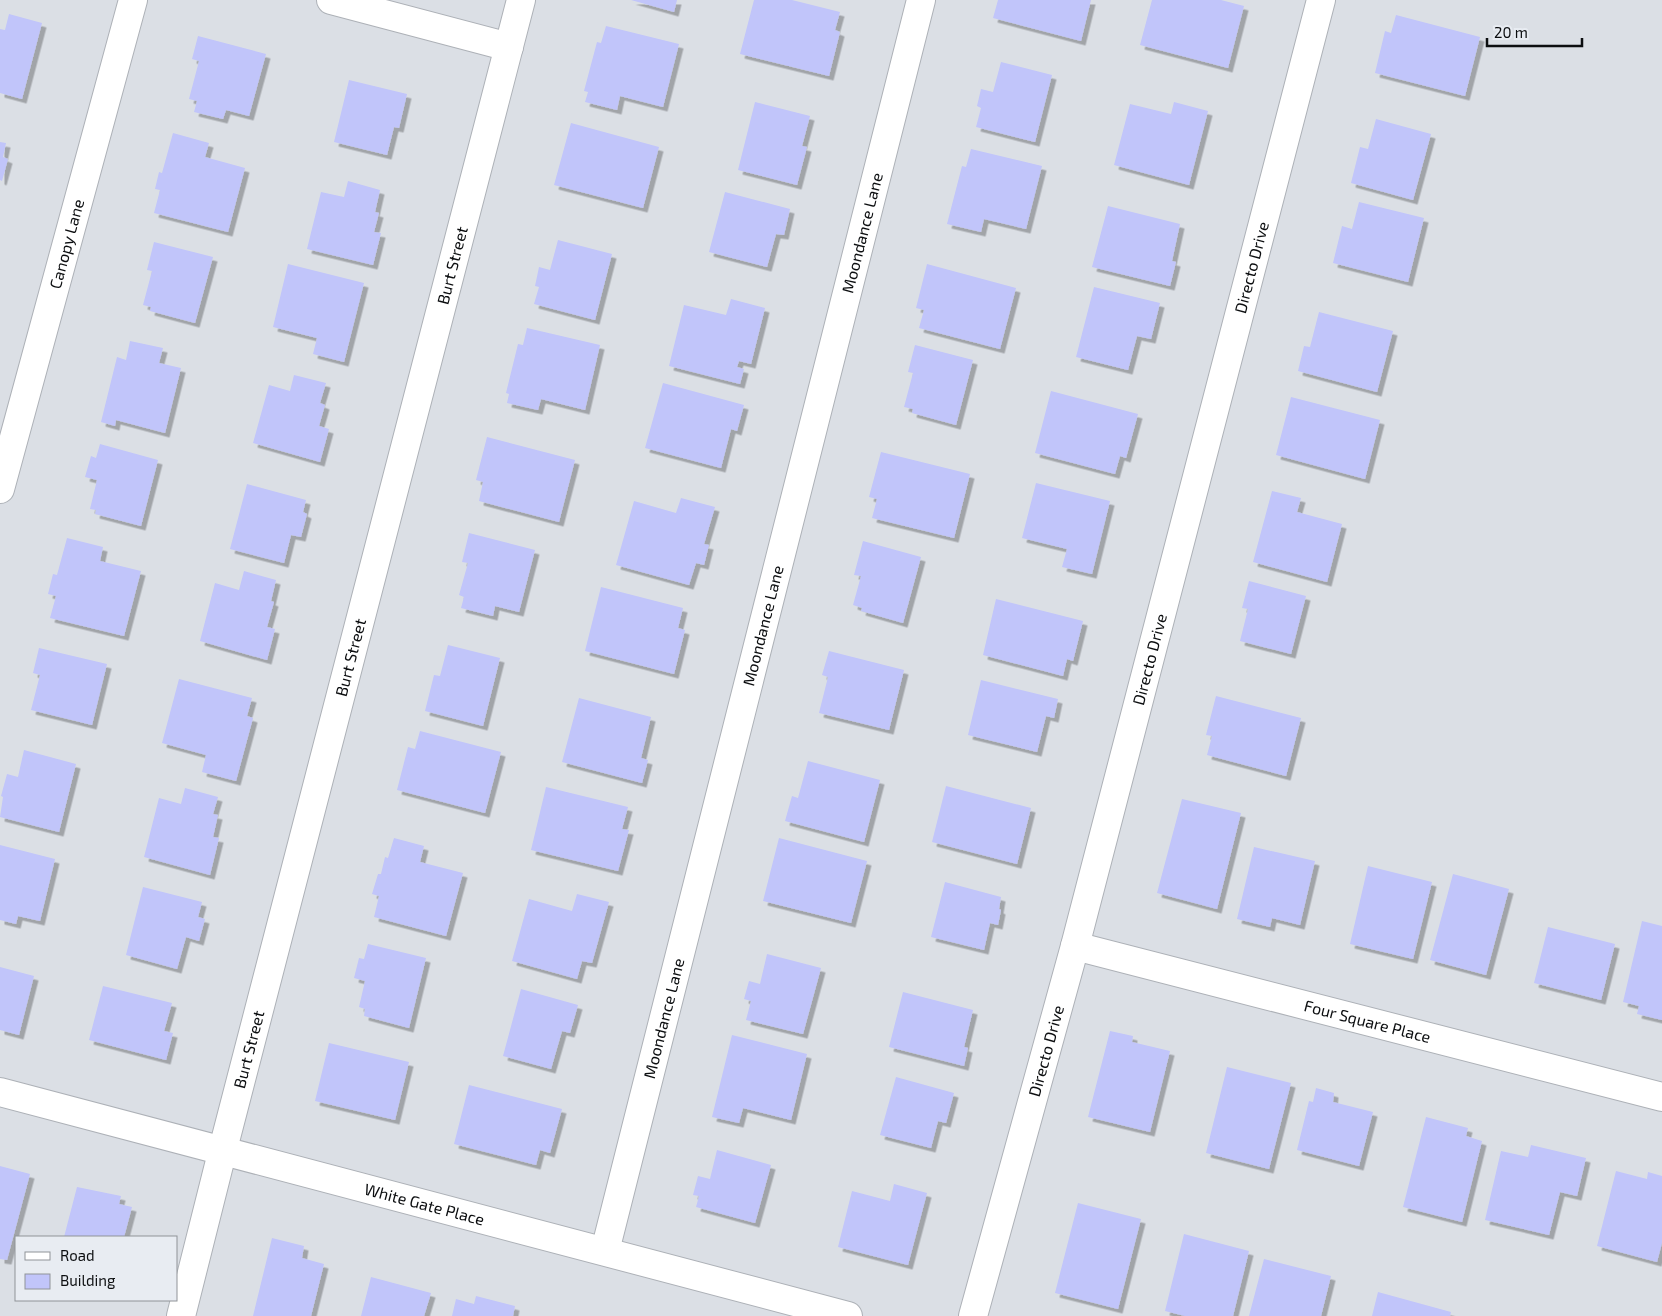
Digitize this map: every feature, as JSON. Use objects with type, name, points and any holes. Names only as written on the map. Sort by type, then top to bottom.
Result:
[{"type":"street","name":"Canopy Lane","points":[[0,489],[132,0]]},
{"type":"street","points":[[331,0],[509,47]]},
{"type":"street","name":"Burt Street","points":[[181,1316],[521,0]]},
{"type":"street","name":"Moondance Lane","points":[[605,1252],[921,0]]},
{"type":"street","name":"Directo Drive","points":[[973,1316],[1075,946],[1321,0]]},
{"type":"street","name":"Four Square Place","points":[[1075,946],[1662,1097]]},
{"type":"street","name":"White Gate Place","points":[[0,1092],[848,1316]]},
{"type":"building","points":[[631,0],[677,0],[674,12]]},
{"type":"building","points":[[754,0],[792,0],[840,12],[835,30],[840,32],[829,76],[740,54]]},
{"type":"building","points":[[998,0],[1091,0],[1081,41],[993,18]]},
{"type":"building","points":[[1152,0],[1221,0],[1244,6],[1228,68],[1140,45]]},
{"type":"building","points":[[9,14],[42,23],[22,99],[0,93],[0,29],[5,30]]},
{"type":"building","points":[[1396,15],[1480,37],[1465,96],[1375,73],[1385,31],[1391,33]]},
{"type":"building","points":[[606,26],[679,44],[663,107],[620,96],[617,110],[585,102],[588,92],[584,91],[597,42],[601,43]]},
{"type":"building","points":[[198,36],[266,54],[249,116],[226,110],[223,119],[194,112],[197,101],[189,99],[199,61],[192,59]]},
{"type":"building","points":[[1001,62],[1052,75],[1035,142],[976,127],[981,108],[977,106],[981,89],[993,92]]},
{"type":"building","points":[[349,80],[407,94],[399,128],[394,127],[387,155],[334,142]]},
{"type":"building","points":[[755,102],[810,116],[802,146],[807,147],[797,185],[738,170]]},
{"type":"building","points":[[1174,102],[1208,111],[1189,185],[1114,165],[1130,104],[1171,114]]},
{"type":"building","points":[[1376,119],[1431,134],[1413,200],[1351,183],[1360,147],[1368,149]]},
{"type":"building","points":[[571,123],[659,147],[643,208],[554,185]]},
{"type":"building","points":[[173,133],[209,143],[205,157],[245,168],[228,232],[154,213],[160,190],[155,189],[159,172],[162,173]]},
{"type":"building","points":[[0,142],[6,143],[3,157],[8,159],[2,181],[0,180]]},
{"type":"building","points":[[971,149],[1042,166],[1026,229],[984,219],[981,232],[947,224],[962,166],[966,167]]},
{"type":"building","points":[[348,181],[380,190],[375,212],[379,213],[374,232],[381,233],[373,265],[307,249],[321,192],[344,197]]},
{"type":"building","points":[[725,192],[790,209],[784,235],[776,234],[767,267],[709,252]]},
{"type":"building","points":[[1359,202],[1424,218],[1408,282],[1333,263],[1342,226],[1352,229]]},
{"type":"building","points":[[1108,206],[1180,224],[1172,261],[1176,262],[1170,286],[1092,267]]},
{"type":"building","points":[[558,240],[612,254],[595,320],[534,304],[539,287],[535,286],[539,267],[550,270]]},
{"type":"building","points":[[154,242],[213,257],[195,323],[150,311],[151,307],[143,305],[152,271],[147,270]]},
{"type":"building","points":[[288,264],[364,283],[344,362],[313,354],[317,338],[273,327]]},
{"type":"building","points":[[927,264],[1016,288],[1000,349],[919,328],[924,310],[916,308]]},
{"type":"building","points":[[1094,287],[1160,303],[1151,339],[1137,336],[1128,370],[1076,357]]},
{"type":"building","points":[[731,299],[765,308],[751,364],[739,361],[737,367],[744,369],[740,384],[669,366],[684,305],[726,315]]},
{"type":"building","points":[[1319,312],[1393,331],[1377,392],[1298,371],[1304,346],[1310,347]]},
{"type":"building","points":[[527,328],[600,345],[585,410],[541,399],[538,410],[507,403],[509,394],[506,393],[518,344],[523,345]]},
{"type":"building","points":[[130,341],[163,348],[159,363],[181,368],[165,433],[116,420],[115,426],[101,422],[117,357],[126,360]]},
{"type":"building","points":[[915,345],[973,360],[956,425],[912,413],[913,409],[904,407],[913,373],[908,372]]},
{"type":"building","points":[[294,375],[326,383],[320,403],[325,405],[319,426],[329,429],[320,462],[253,443],[269,385],[290,391]]},
{"type":"building","points":[[663,383],[744,405],[737,431],[731,429],[721,468],[645,448]]},
{"type":"building","points":[[1051,391],[1138,414],[1126,458],[1120,456],[1115,474],[1035,453]]},
{"type":"building","points":[[1291,397],[1380,420],[1365,479],[1276,455]]},
{"type":"building","points":[[487,437],[575,460],[559,522],[479,501],[483,482],[476,480]]},
{"type":"building","points":[[100,444],[158,460],[141,526],[95,514],[96,510],[90,509],[97,480],[85,477],[91,456],[96,458]]},
{"type":"building","points":[[881,452],[970,474],[954,538],[872,518],[877,499],[869,497]]},
{"type":"building","points":[[1036,483],[1110,501],[1092,574],[1062,567],[1067,549],[1022,538]]},
{"type":"building","points":[[247,484],[306,500],[303,512],[307,514],[301,537],[291,535],[284,563],[230,549]]},
{"type":"building","points":[[1272,491],[1301,498],[1297,512],[1342,524],[1327,582],[1253,562]]},
{"type":"building","points":[[681,498],[715,507],[704,544],[709,545],[704,565],[696,563],[689,585],[616,565],[634,501],[676,513]]},
{"type":"building","points":[[469,533],[535,550],[519,612],[495,606],[493,616],[461,608],[464,597],[459,595],[468,563],[462,562]]},
{"type":"building","points":[[67,538],[103,547],[100,561],[141,571],[124,636],[50,618],[56,596],[48,594],[53,574],[57,575]]},
{"type":"building","points":[[863,541],[921,557],[903,623],[861,611],[862,608],[853,605],[861,576],[854,575]]},
{"type":"building","points":[[244,571],[276,580],[271,601],[274,602],[267,627],[275,629],[267,660],[200,641],[215,583],[239,590]]},
{"type":"building","points":[[1249,581],[1306,596],[1291,654],[1240,641],[1248,609],[1242,608]]},
{"type":"building","points":[[601,587],[683,608],[678,628],[685,630],[674,674],[585,651]]},
{"type":"building","points":[[996,599],[1083,621],[1073,661],[1067,659],[1063,676],[983,655]]},
{"type":"building","points":[[448,645],[500,658],[483,726],[425,711],[434,675],[440,676]]},
{"type":"building","points":[[39,648],[107,664],[92,725],[31,710],[40,675],[33,673]]},
{"type":"building","points":[[829,651],[904,670],[889,730],[819,713],[828,677],[822,675]]},
{"type":"building","points":[[179,679],[252,698],[247,716],[253,718],[236,781],[202,772],[206,755],[162,743]]},
{"type":"building","points":[[981,680],[1058,699],[1054,718],[1046,716],[1037,752],[968,735]]},
{"type":"building","points":[[1216,696],[1301,718],[1286,776],[1207,755],[1212,736],[1206,735]]},
{"type":"building","points":[[579,698],[651,717],[641,758],[648,760],[642,783],[562,762]]},
{"type":"building","points":[[420,731],[501,752],[485,813],[397,790],[408,747],[415,749]]},
{"type":"building","points":[[24,750],[76,764],[59,832],[0,817],[3,797],[1,796],[7,774],[18,777]]},
{"type":"building","points":[[808,761],[880,780],[864,842],[785,821],[792,796],[798,798]]},
{"type":"building","points":[[946,786],[1031,808],[1017,864],[932,842]]},
{"type":"building","points":[[546,787],[628,807],[622,829],[629,830],[618,871],[531,850]]},
{"type":"building","points":[[185,788],[218,797],[213,814],[218,815],[213,837],[219,838],[210,875],[144,857],[159,798],[181,804]]},
{"type":"building","points":[[1182,799],[1241,813],[1217,909],[1157,893]]},
{"type":"building","points":[[394,838],[424,846],[420,862],[463,873],[446,936],[374,917],[379,896],[372,894],[378,874],[381,874],[385,857],[388,858]]},
{"type":"building","points":[[779,838],[867,861],[851,923],[763,901]]},
{"type":"building","points":[[0,845],[55,859],[40,921],[18,916],[16,924],[0,920]]},
{"type":"building","points":[[1254,847],[1315,861],[1300,925],[1272,918],[1270,927],[1237,919]]},
{"type":"building","points":[[1368,866],[1432,882],[1413,959],[1350,944]]},
{"type":"building","points":[[1453,874],[1509,889],[1486,975],[1430,960]]},
{"type":"building","points":[[945,882],[1001,897],[998,925],[990,923],[984,950],[931,937]]},
{"type":"building","points":[[143,887],[202,902],[198,917],[205,919],[199,941],[186,937],[177,969],[126,955]]},
{"type":"building","points":[[577,894],[609,902],[592,963],[582,961],[577,979],[512,961],[529,899],[572,911]]},
{"type":"building","points":[[1642,921],[1662,926],[1662,1020],[1637,1014],[1639,1006],[1623,1002]]},
{"type":"building","points":[[1548,927],[1615,944],[1601,1000],[1534,983]]},
{"type":"building","points":[[368,944],[426,958],[409,1028],[364,1016],[365,1009],[359,1007],[365,981],[354,978],[359,958],[364,959]]},
{"type":"building","points":[[767,954],[821,968],[803,1034],[746,1020],[751,1001],[744,999],[749,981],[760,984]]},
{"type":"building","points":[[0,967],[34,976],[19,1035],[0,1030]]},
{"type":"building","points":[[103,986],[172,1003],[164,1031],[173,1033],[166,1060],[89,1040]]},
{"type":"building","points":[[521,989],[578,1005],[570,1033],[562,1031],[551,1069],[503,1056]]},
{"type":"building","points":[[903,992],[973,1010],[964,1047],[968,1048],[964,1066],[889,1047]]},
{"type":"building","points":[[1110,1031],[1133,1036],[1132,1042],[1170,1051],[1150,1132],[1088,1117]]},
{"type":"building","points":[[732,1035],[807,1054],[791,1120],[743,1108],[739,1123],[712,1117]]},
{"type":"building","points":[[329,1043],[409,1062],[395,1120],[315,1101]]},
{"type":"building","points":[[1227,1067],[1291,1083],[1269,1169],[1206,1153]]},
{"type":"building","points":[[896,1077],[954,1093],[946,1123],[938,1121],[931,1148],[880,1135]]},
{"type":"building","points":[[469,1085],[562,1109],[550,1153],[540,1150],[536,1165],[454,1144]]},
{"type":"building","points":[[1316,1088],[1334,1093],[1333,1102],[1373,1112],[1359,1166],[1297,1150],[1309,1101],[1313,1102]]},
{"type":"building","points":[[1426,1117],[1468,1128],[1466,1136],[1482,1141],[1462,1222],[1403,1207]]},
{"type":"building","points":[[1531,1145],[1586,1158],[1577,1196],[1560,1192],[1549,1235],[1485,1220],[1501,1151],[1528,1157]]},
{"type":"building","points":[[717,1150],[771,1165],[755,1223],[696,1207],[699,1196],[693,1195],[698,1176],[710,1179]]},
{"type":"building","points":[[0,1166],[30,1174],[7,1260],[0,1259]]},
{"type":"building","points":[[1616,1171],[1647,1179],[1648,1172],[1662,1176],[1662,1243],[1657,1262],[1597,1246]]},
{"type":"building","points":[[894,1184],[927,1193],[908,1265],[838,1247],[852,1191],[890,1201]]},
{"type":"building","points":[[77,1187],[121,1196],[119,1204],[132,1207],[124,1236],[64,1236]]},
{"type":"building","points":[[1078,1203],[1141,1219],[1118,1309],[1055,1293]]},
{"type":"building","points":[[1184,1234],[1249,1251],[1233,1316],[1185,1316],[1165,1311]]},
{"type":"building","points":[[272,1238],[304,1246],[302,1258],[324,1264],[311,1316],[253,1316]]},
{"type":"building","points":[[1264,1259],[1331,1276],[1321,1316],[1249,1316]]},
{"type":"building","points":[[371,1277],[431,1293],[424,1316],[361,1316]]},
{"type":"building","points":[[1378,1292],[1451,1312],[1450,1316],[1372,1316]]},
{"type":"building","points":[[476,1296],[515,1306],[513,1316],[452,1316],[456,1299],[474,1304]]}]
